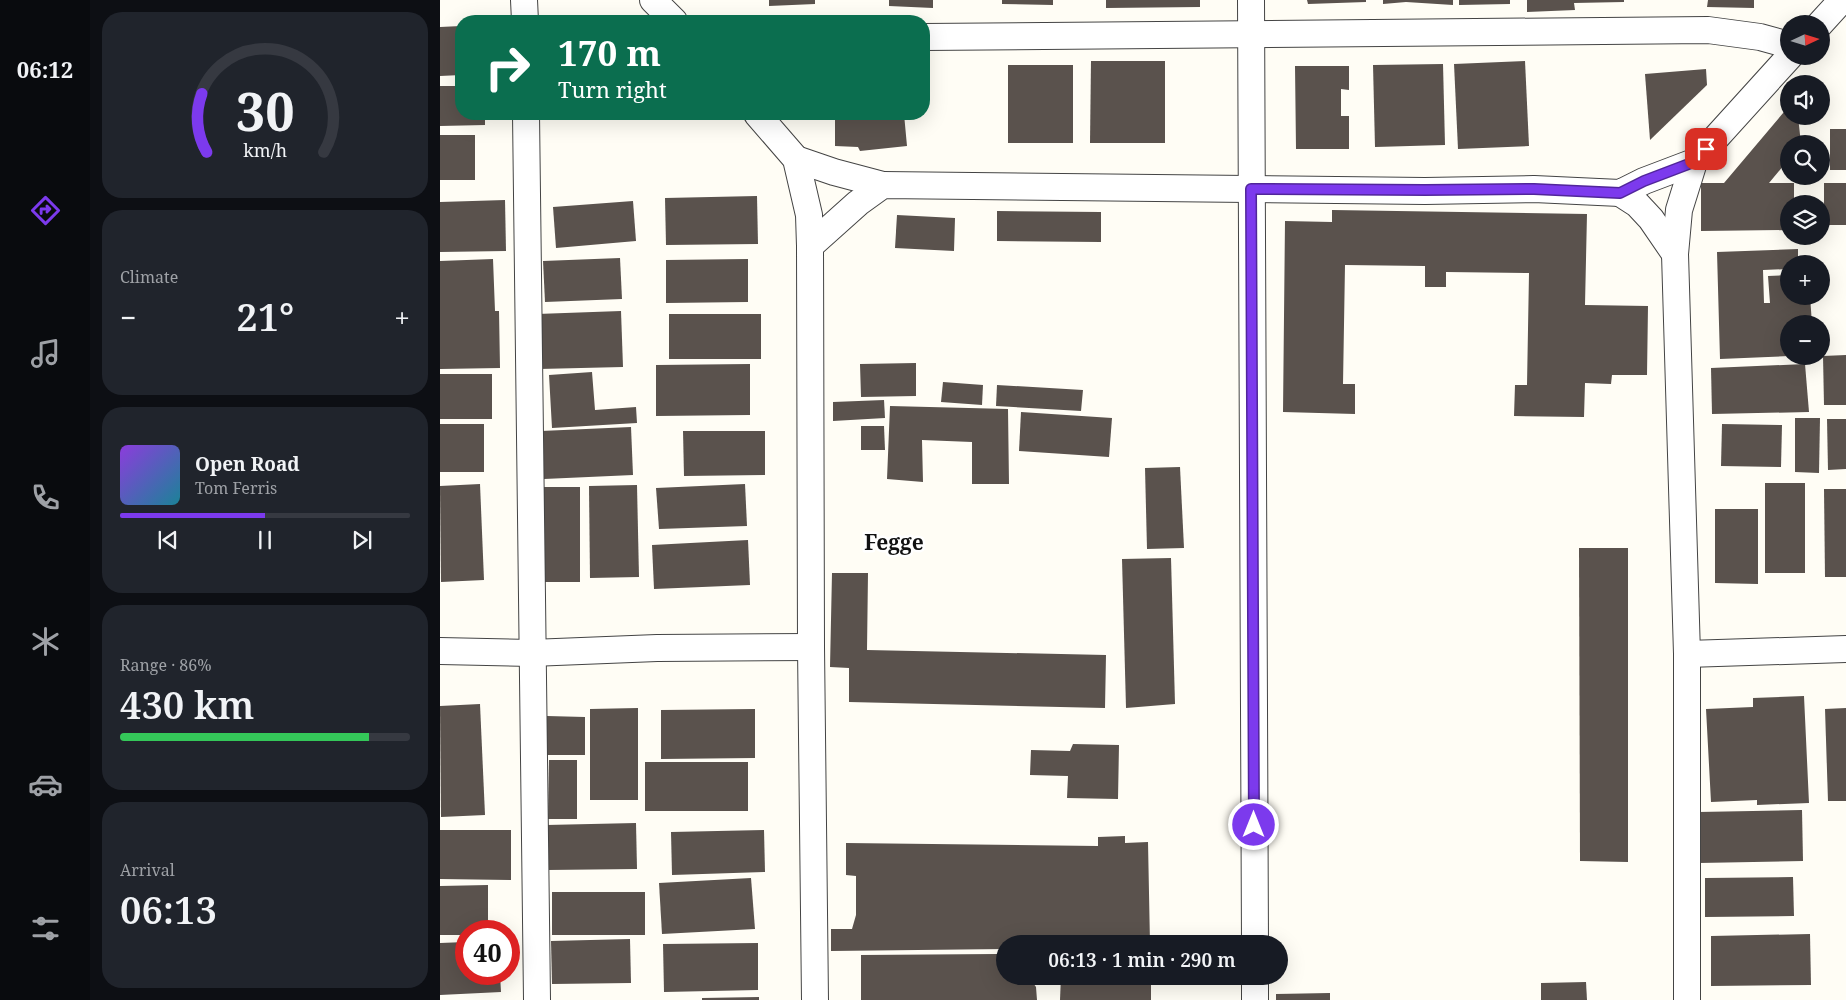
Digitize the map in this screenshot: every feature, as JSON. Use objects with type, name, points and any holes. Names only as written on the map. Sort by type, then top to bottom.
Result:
[{"type":"street","points":[[524,0],[525,15]]},
{"type":"street","points":[[653,0],[668,15]]},
{"type":"street","points":[[1251,0],[1254,935]]},
{"type":"street","points":[[1828,15],[1842,0]]},
{"type":"street","points":[[930,37],[1708,30],[1760,37],[1780,43]]},
{"type":"street","points":[[1687,1000],[1687,654],[1676,254],[1679,210],[1694,162],[1782,65]]},
{"type":"street","points":[[526,120],[531,653],[537,1000]]},
{"type":"street","points":[[762,120],[796,159],[809,215],[815,1000]]},
{"type":"street","points":[[796,159],[834,172],[883,185],[1251,189],[1534,189],[1620,193],[1644,181],[1694,162]]},
{"type":"street","points":[[810,246],[858,202],[883,185]]},
{"type":"street","points":[[1620,193],[1637,204],[1676,254]]},
{"type":"street","points":[[440,651],[531,653],[657,648],[811,647]]},
{"type":"street","points":[[1687,654],[1846,649]]},
{"type":"street","points":[[1255,985],[1255,1000]]},
{"type":"building","points":[[769,0],[815,0],[815,4],[769,6]]},
{"type":"building","points":[[889,0],[933,0],[933,8],[889,6]]},
{"type":"building","points":[[1002,0],[1053,0],[1053,5],[1002,4]]},
{"type":"building","points":[[1106,0],[1200,0],[1200,7],[1106,8]]},
{"type":"building","points":[[1307,0],[1366,0],[1366,2],[1308,4]]},
{"type":"building","points":[[1383,0],[1453,0],[1453,5],[1406,2],[1383,4]]},
{"type":"building","points":[[1459,0],[1510,0],[1510,4],[1459,5]]},
{"type":"building","points":[[1527,0],[1624,0],[1624,2],[1574,3],[1575,10],[1527,12]]},
{"type":"building","points":[[1708,0],[1754,0],[1754,8],[1707,7]]},
{"type":"building","points":[[455,26],[455,75],[440,76],[440,27]]},
{"type":"building","points":[[1091,61],[1165,61],[1165,143],[1090,143]]},
{"type":"building","points":[[1525,61],[1529,146],[1458,149],[1454,64]]},
{"type":"building","points":[[1443,64],[1445,145],[1375,147],[1373,65]]},
{"type":"building","points":[[1008,65],[1073,65],[1073,143],[1008,143]]},
{"type":"building","points":[[1295,66],[1349,66],[1349,90],[1341,89],[1341,116],[1349,116],[1349,149],[1296,149]]},
{"type":"building","points":[[1706,69],[1707,85],[1650,140],[1645,74]]},
{"type":"building","points":[[440,86],[455,86],[455,120],[485,120],[485,125],[440,126]]},
{"type":"building","points":[[1780,117],[1780,125],[1799,125],[1800,135],[1780,135],[1780,170],[1769,183],[1794,185],[1794,195],[1780,195],[1780,230],[1701,231],[1701,183],[1724,183]]},
{"type":"building","points":[[835,120],[905,120],[907,146],[860,151],[858,147],[835,146]]},
{"type":"building","points":[[1830,129],[1846,129],[1846,170],[1830,170]]},
{"type":"building","points":[[440,135],[475,135],[475,180],[440,180]]},
{"type":"building","points":[[1846,183],[1846,225],[1830,225],[1830,195],[1824,195],[1824,185]]},
{"type":"building","points":[[757,196],[758,244],[666,245],[665,198]]},
{"type":"building","points":[[505,200],[506,251],[440,252],[440,202]]},
{"type":"building","points":[[633,201],[636,241],[556,248],[553,207]]},
{"type":"building","points":[[1332,210],[1587,214],[1585,305],[1648,306],[1647,375],[1612,375],[1611,384],[1585,383],[1584,417],[1514,416],[1515,385],[1527,385],[1529,273],[1446,272],[1446,287],[1425,287],[1425,266],[1345,265],[1343,384],[1355,384],[1355,414],[1283,412],[1285,221],[1332,222]]},
{"type":"building","points":[[997,211],[1101,212],[1101,242],[997,241]]},
{"type":"building","points":[[897,215],[955,218],[954,251],[895,248]]},
{"type":"building","points":[[1798,249],[1798,255],[1780,255],[1780,269],[1763,270],[1764,303],[1770,303],[1768,276],[1780,275],[1780,305],[1811,305],[1811,315],[1780,315],[1780,356],[1720,359],[1717,252]]},
{"type":"building","points":[[620,258],[622,299],[545,302],[543,261]]},
{"type":"building","points":[[493,259],[495,311],[499,311],[500,368],[440,369],[440,261]]},
{"type":"building","points":[[748,259],[748,302],[666,303],[666,260]]},
{"type":"building","points":[[621,311],[623,367],[539,369],[537,314]]},
{"type":"building","points":[[669,314],[761,314],[761,359],[669,359]]},
{"type":"building","points":[[1846,355],[1846,405],[1824,405],[1823,365],[1830,365],[1830,356]]},
{"type":"building","points":[[916,363],[916,396],[861,397],[860,364]]},
{"type":"building","points":[[750,364],[750,415],[656,416],[656,365]]},
{"type":"building","points":[[1805,365],[1809,412],[1712,414],[1711,368]]},
{"type":"building","points":[[592,372],[595,410],[636,407],[637,423],[552,428],[549,375]]},
{"type":"building","points":[[440,374],[492,374],[492,419],[440,419]]},
{"type":"building","points":[[943,382],[983,385],[982,405],[941,402]]},
{"type":"building","points":[[997,385],[1083,390],[1081,411],[996,406]]},
{"type":"building","points":[[884,400],[885,418],[833,421],[833,402]]},
{"type":"building","points":[[890,406],[1008,409],[1009,484],[972,484],[972,442],[922,440],[923,482],[887,479]]},
{"type":"building","points":[[1021,412],[1112,418],[1109,457],[1019,451]]},
{"type":"building","points":[[1795,418],[1820,418],[1819,473],[1795,472]]},
{"type":"building","points":[[1827,419],[1846,419],[1846,469],[1828,470]]},
{"type":"building","points":[[440,424],[484,424],[484,472],[440,472]]},
{"type":"building","points":[[1722,424],[1782,425],[1781,467],[1721,466]]},
{"type":"building","points":[[861,426],[884,426],[885,450],[861,450]]},
{"type":"building","points":[[631,427],[633,475],[544,479],[541,431]]},
{"type":"building","points":[[683,431],[765,431],[765,475],[684,476]]},
{"type":"building","points":[[1180,467],[1184,548],[1147,549],[1145,468]]},
{"type":"building","points":[[1765,483],[1805,483],[1805,573],[1765,573]]},
{"type":"building","points":[[480,484],[484,580],[441,582],[440,486]]},
{"type":"building","points":[[745,484],[747,526],[659,529],[656,488]]},
{"type":"building","points":[[637,485],[639,577],[590,578],[589,486]]},
{"type":"building","points":[[539,487],[580,487],[580,582],[539,582]]},
{"type":"building","points":[[1824,489],[1846,489],[1846,577],[1825,577]]},
{"type":"building","points":[[1715,509],[1758,509],[1758,584],[1715,583]]},
{"type":"building","points":[[748,540],[750,585],[654,589],[652,545]]},
{"type":"building","points":[[1579,548],[1628,548],[1628,862],[1580,861]]},
{"type":"building","points":[[1171,558],[1175,704],[1126,708],[1122,559]]},
{"type":"building","points":[[832,573],[868,573],[867,650],[1106,655],[1105,708],[849,702],[849,668],[830,667]]},
{"type":"building","points":[[1804,696],[1809,803],[1757,805],[1757,800],[1711,802],[1706,709],[1753,707],[1753,698]]},
{"type":"building","points":[[480,704],[485,815],[441,817],[440,706]]},
{"type":"building","points":[[638,708],[638,800],[590,800],[590,709]]},
{"type":"building","points":[[1846,708],[1846,801],[1828,801],[1825,709]]},
{"type":"building","points":[[755,709],[755,758],[661,759],[661,710]]},
{"type":"building","points":[[547,716],[585,717],[585,755],[547,755]]},
{"type":"building","points":[[1073,744],[1119,745],[1118,799],[1067,798],[1068,776],[1030,775],[1031,750],[1070,751]]},
{"type":"building","points":[[549,760],[577,760],[577,819],[548,819]]},
{"type":"building","points":[[645,762],[748,762],[748,811],[645,811]]},
{"type":"building","points":[[1802,810],[1803,861],[1699,863],[1698,812]]},
{"type":"building","points":[[636,823],[637,869],[547,870],[546,825]]},
{"type":"building","points":[[440,830],[511,830],[511,880],[440,879]]},
{"type":"building","points":[[764,830],[765,872],[672,875],[671,832]]},
{"type":"building","points":[[1125,836],[1125,843],[1148,842],[1150,935],[996,935],[996,949],[831,951],[831,929],[852,929],[856,915],[856,876],[846,875],[846,843],[1098,846],[1098,837]]},
{"type":"building","points":[[1793,877],[1794,916],[1705,917],[1705,878]]},
{"type":"building","points":[[751,878],[755,929],[662,934],[659,883]]},
{"type":"building","points":[[488,885],[488,920],[455,920],[455,935],[440,935],[440,886]]},
{"type":"building","points":[[552,892],[645,892],[645,935],[552,935]]},
{"type":"building","points":[[1810,934],[1811,985],[1711,986],[1711,936]]},
{"type":"building","points":[[630,939],[631,983],[552,984],[551,941]]},
{"type":"building","points":[[455,942],[455,985],[501,985],[501,992],[440,995],[440,943]]},
{"type":"building","points":[[758,943],[758,990],[664,992],[663,944]]},
{"type":"building","points":[[996,954],[996,985],[1035,985],[1037,1000],[861,1000],[861,955]]},
{"type":"building","points":[[1586,982],[1587,1000],[1541,1000],[1541,983]]},
{"type":"building","points":[[1061,985],[1151,985],[1151,1000],[1060,1000]]},
{"type":"building","points":[[1330,993],[1330,1000],[1276,1000],[1276,994]]},
{"type":"building","points":[[759,997],[759,1000],[702,1000],[702,998]]},
{"type":"district","name":"Fegge","points":[[894,542]]},
{"type":"route","points":[[1254,825],[1251,189],[1534,189],[1620,193],[1644,181],[1694,162],[1706,149]]}]
